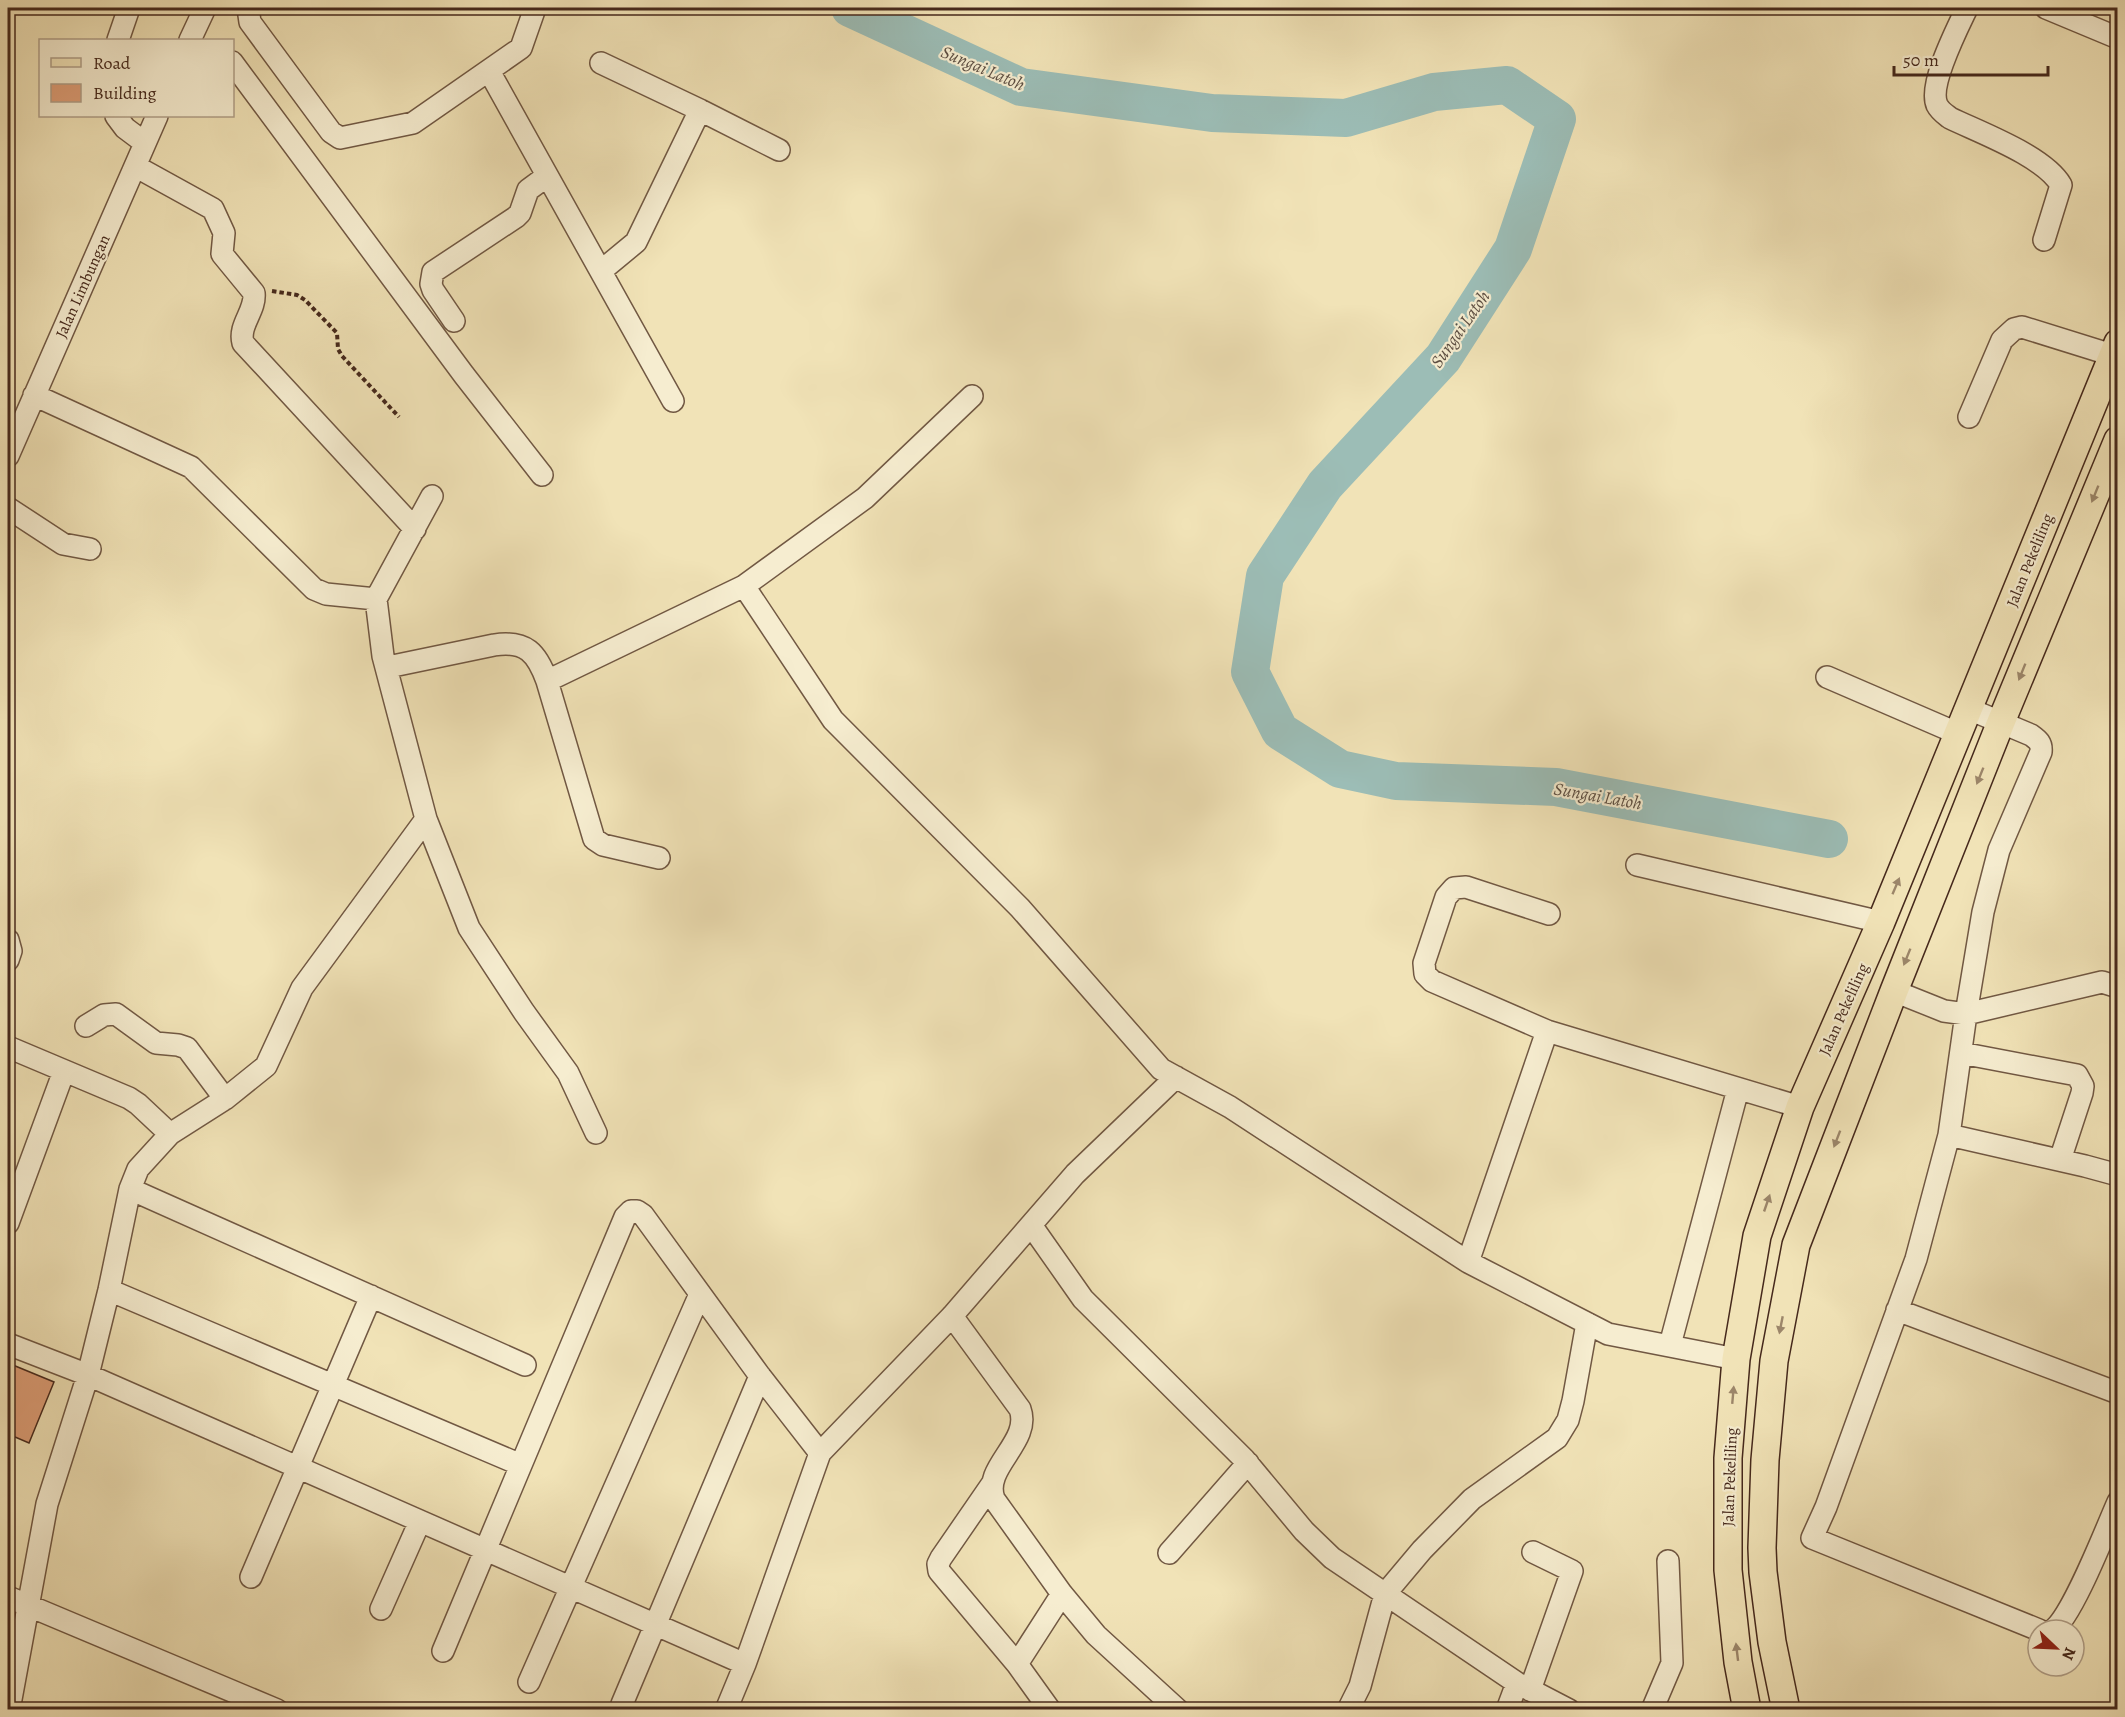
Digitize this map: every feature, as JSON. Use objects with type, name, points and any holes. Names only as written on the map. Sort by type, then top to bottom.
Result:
[{"type":"main road","name":"Jalan Pekeliling","points":[[1747,1710],[1738,1662],[1728,1570],[1728,1458],[1736,1359],[1757,1236],[1800,1107],[1881,922],[2115,349]]},
{"type":"main road","points":[[1786,1710],[1772,1642],[1762,1548],[1765,1460],[1774,1361],[1796,1245],[2001,722],[2118,440]]},
{"type":"street","points":[[118,39],[129,8]]},
{"type":"street","points":[[195,38],[205,8]]},
{"type":"street","points":[[248,8],[250,22],[331,132],[340,138],[413,123],[523,45],[535,8]]},
{"type":"street","points":[[1967,8],[1948,49],[1939,76],[1935,91],[1936,104],[1950,118],[2039,161],[2057,178],[2061,185],[2044,240]]},
{"type":"street","points":[[2046,8],[2118,38]]},
{"type":"street","points":[[601,63],[779,150]]},
{"type":"street","points":[[234,65],[464,375],[542,475]]},
{"type":"street","points":[[489,71],[673,401]]},
{"type":"street","points":[[601,271],[636,242],[700,110]]},
{"type":"street","points":[[117,117],[125,128],[145,143]]},
{"type":"street","name":"Jalan Limbungan","points":[[8,456],[157,117]]},
{"type":"street","points":[[135,166],[213,209],[224,233],[222,254],[250,288],[255,299],[242,331],[243,343],[415,529]]},
{"type":"street","points":[[454,321],[433,290],[431,278],[434,272],[516,217],[520,213],[528,190],[547,176]]},
{"type":"street","points":[[1969,417],[2002,340],[2014,329],[2022,327],[2115,349]]},
{"type":"street","points":[[34,395],[191,467],[314,589],[326,594],[376,599]]},
{"type":"street","points":[[547,681],[744,586],[865,498],[972,396]]},
{"type":"street","points":[[432,496],[376,599],[381,645],[426,819],[469,928],[524,1012],[568,1073],[596,1133]]},
{"type":"street","points":[[8,508],[63,544],[90,549]]},
{"type":"street","points":[[744,586],[838,726],[1020,908],[1161,1069],[1230,1107],[1468,1262],[1608,1334],[1736,1359]]},
{"type":"street","points":[[388,667],[494,645],[510,645],[525,649],[535,655],[541,663],[547,681],[594,839],[603,845],[659,858]]},
{"type":"street","points":[[1827,677],[1959,734]]},
{"type":"street","points":[[1969,708],[2038,741],[2041,752],[1999,850],[1983,912],[1949,1135],[1916,1259],[1826,1507],[1812,1538],[2026,1625]]},
{"type":"street","points":[[9,1710],[47,1504],[88,1375],[130,1189],[138,1169],[170,1134],[225,1099],[266,1066],[302,988],[426,819]]},
{"type":"street","points":[[1638,865],[1881,922]]},
{"type":"street","points":[[1549,914],[1466,887],[1454,888],[1446,897],[1424,968],[1427,978],[1547,1031],[1800,1107]]},
{"type":"street","points":[[8,940],[10,951],[8,960]]},
{"type":"street","points":[[1894,991],[1944,1011],[1966,1014],[2102,982],[2118,987]]},
{"type":"street","points":[[86,1026],[104,1015],[116,1014],[156,1043],[187,1048],[225,1099]]},
{"type":"street","points":[[1468,1262],[1547,1031]]},
{"type":"street","points":[[8,1047],[129,1098],[170,1134]]},
{"type":"street","points":[[1961,1053],[2077,1076],[2084,1086],[2060,1160]]},
{"type":"street","points":[[8,1224],[64,1071]]},
{"type":"street","points":[[726,1710],[746,1664],[820,1453],[952,1316],[1076,1174],[1176,1077]]},
{"type":"street","points":[[1670,1345],[1738,1089]]},
{"type":"street","points":[[1949,1135],[2060,1160],[2118,1176]]},
{"type":"street","points":[[130,1189],[525,1365]]},
{"type":"street","points":[[443,1652],[625,1218],[631,1211],[637,1211],[643,1215],[760,1376],[820,1453]]},
{"type":"street","points":[[1031,1225],[1083,1299],[1248,1463],[1304,1531],[1332,1558],[1524,1686],[1569,1710]]},
{"type":"street","points":[[109,1290],[521,1465]]},
{"type":"street","points":[[530,1682],[700,1294]]},
{"type":"street","points":[[251,1577],[371,1296]]},
{"type":"street","points":[[1898,1310],[2118,1394]]},
{"type":"street","points":[[952,1316],[1020,1409],[1022,1416],[1020,1431],[992,1484],[941,1558],[938,1564],[939,1571],[1017,1664],[1050,1710]]},
{"type":"street","points":[[1348,1710],[1360,1686],[1385,1594],[1422,1550],[1472,1500],[1557,1438],[1568,1420],[1573,1401],[1587,1323]]},
{"type":"street","points":[[8,1344],[88,1375],[746,1664]]},
{"type":"street","points":[[622,1704],[760,1376]]},
{"type":"street","points":[[1169,1553],[1248,1463]]},
{"type":"street","points":[[992,1484],[994,1499],[1062,1594],[1096,1635],[1178,1710]]},
{"type":"street","points":[[2064,1618],[2118,1503]]},
{"type":"street","points":[[381,1609],[420,1521]]},
{"type":"street","points":[[1507,1710],[1524,1686],[1572,1571],[1533,1552]]},
{"type":"street","points":[[1652,1710],[1672,1663],[1668,1561]]},
{"type":"street","points":[[1017,1664],[1062,1594]]},
{"type":"street","points":[[8,1597],[277,1710]]},
{"type":"path","points":[[250,288],[303,298],[337,333],[338,349],[342,356],[399,417]]},
{"type":"building","points":[[8,1363],[54,1382],[29,1443],[8,1434]]},
{"type":"waterway","name":"Sungai Latoh","points":[[850,8],[1021,87],[1212,113],[1346,118],[1434,92],[1507,85],[1557,119],[1513,249],[1443,358],[1325,485],[1265,576],[1250,672],[1280,731],[1340,769],[1396,781],[1556,787],[1829,839]]}]
